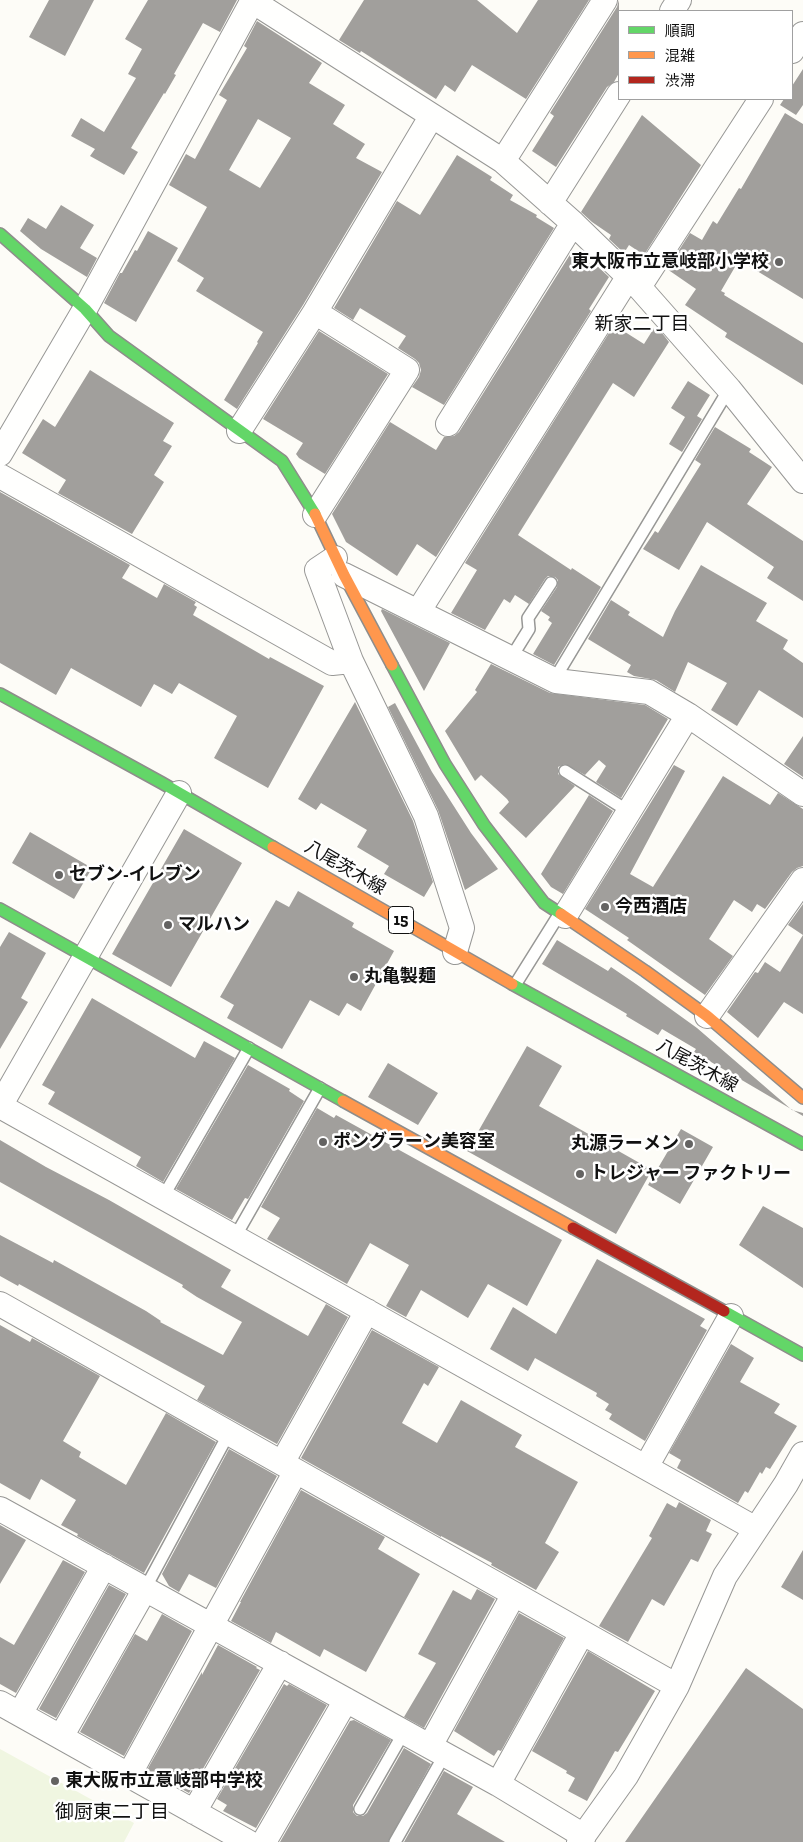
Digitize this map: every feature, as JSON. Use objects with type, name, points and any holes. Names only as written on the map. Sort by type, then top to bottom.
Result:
[{"type":"street","points":[[0,454],[85,309],[253,0],[431,117],[503,161],[573,222],[634,281],[728,389],[803,481]]},
{"type":"street","points":[[503,161],[605,0]]},
{"type":"street","points":[[793,50],[803,34]]},
{"type":"street","points":[[550,203],[618,96]]},
{"type":"street","points":[[418,612],[634,281],[760,100]]},
{"type":"street","points":[[239,432],[315,312],[431,117]]},
{"type":"street","points":[[448,424],[573,222]]},
{"type":"street","points":[[0,234],[85,309],[109,336],[282,462],[315,515],[339,566],[450,772],[484,825],[544,903],[645,971],[707,1016],[803,1098]]},
{"type":"street","points":[[315,312],[407,370],[315,515]]},
{"type":"street","points":[[0,476],[332,663],[351,662]]},
{"type":"street","points":[[455,952],[462,928],[426,816],[351,662],[317,570],[339,566],[418,612],[554,680],[649,692],[688,715],[803,794]]},
{"type":"street","name":"八尾茨木線","points":[[0,694],[180,793],[455,952],[803,1144]]},
{"type":"street","points":[[562,915],[688,715]]},
{"type":"street","points":[[180,793],[0,1106],[756,1529]]},
{"type":"street","points":[[707,1016],[803,880]]},
{"type":"street","points":[[0,909],[803,1355]]},
{"type":"street","points":[[0,1304],[678,1686]]},
{"type":"street","points":[[129,1775],[211,1625],[367,1311]]},
{"type":"street","points":[[646,1467],[731,1316]]},
{"type":"street","points":[[0,1509],[498,1784],[582,1839],[626,1776],[678,1686],[725,1576],[786,1484],[803,1454]]},
{"type":"street","points":[[20,1714],[104,1566]]},
{"type":"street","points":[[61,1737],[145,1589]]},
{"type":"street","points":[[437,1750],[514,1594]]},
{"type":"street","points":[[498,1784],[582,1633]]},
{"type":"street","points":[[194,1812],[280,1663]]},
{"type":"street","points":[[264,1842],[346,1700]]},
{"type":"street","points":[[0,1703],[248,1842]]},
{"type":"lane","points":[[554,680],[728,389]]},
{"type":"lane","points":[[511,658],[530,629],[528,618],[551,583]]},
{"type":"lane","points":[[565,771],[628,811]]},
{"type":"lane","points":[[515,985],[562,915]]},
{"type":"lane","points":[[163,1197],[250,1048]]},
{"type":"lane","points":[[235,1237],[320,1088]]},
{"type":"lane","points":[[145,1589],[229,1433]]},
{"type":"lane","points":[[360,1809],[404,1732]]},
{"type":"lane","points":[[395,1842],[437,1750]]},
{"type":"green space","points":[[0,1749],[134,1823],[124,1842],[0,1842]]},
{"type":"building","points":[[49,0],[94,0],[65,56],[29,37]]},
{"type":"building","points":[[148,0],[237,0],[220,32],[203,23],[174,74],[176,75],[131,148],[138,152],[124,175],[90,156],[95,149],[71,136],[81,118],[104,132],[136,78],[128,74],[142,49],[125,39]]},
{"type":"building","points":[[364,0],[477,0],[517,33],[538,0],[589,0],[526,99],[472,65],[455,92],[445,85],[436,99],[361,51],[360,53],[339,40]]},
{"type":"building","points":[[619,0],[618,75],[614,82],[607,87],[556,167],[532,151],[554,116],[550,113],[617,7]]},
{"type":"building","points":[[257,21],[322,63],[309,83],[345,105],[333,124],[365,144],[356,158],[382,172],[303,305],[237,409],[224,400],[263,332],[196,291],[204,278],[177,261],[207,207],[169,185],[186,154],[195,159],[227,100],[219,95],[247,48],[244,46]],"holes":[[[258,119],[291,138],[260,188],[229,170]]]},
{"type":"building","points":[[803,69],[803,105],[796,115],[780,105],[783,100],[793,100],[793,84]]},
{"type":"building","points":[[785,113],[803,124],[803,299],[739,260],[721,291],[725,293],[724,295],[803,343],[803,385],[725,337],[727,333],[685,305],[696,289],[667,269],[690,233],[702,240],[713,221],[717,224],[739,188],[741,189]]},
{"type":"building","points":[[642,115],[701,165],[644,255],[629,245],[624,253],[609,239],[611,235],[581,212]]},
{"type":"building","points":[[457,155],[492,177],[490,180],[513,195],[510,200],[537,215],[536,217],[554,228],[444,405],[412,387],[419,377],[421,370],[419,363],[415,359],[398,348],[406,336],[360,308],[353,320],[334,308],[397,201],[420,215]]},
{"type":"building","points":[[61,205],[94,225],[80,248],[97,258],[87,277],[41,249],[20,231],[28,218],[46,229]]},
{"type":"building","points":[[148,231],[178,248],[136,322],[104,303],[120,273],[122,273],[135,250],[137,251]]},
{"type":"building","points":[[571,253],[592,265],[594,263],[609,277],[589,309],[591,311],[436,557],[417,544],[397,576],[346,542],[332,514],[390,422],[436,450],[444,437],[454,436],[459,432]]},
{"type":"building","points":[[614,325],[644,344],[654,328],[662,333],[669,342],[634,397],[613,383],[518,535],[571,570],[572,568],[601,587],[554,665],[533,654],[552,623],[548,620],[550,617],[541,611],[557,587],[558,580],[555,577],[548,576],[545,579],[529,604],[515,595],[510,603],[504,599],[485,630],[451,613],[477,570],[465,563]]},
{"type":"building","points":[[319,331],[388,374],[325,474],[299,458],[296,454],[303,443],[263,419]]},
{"type":"building","points":[[90,370],[174,423],[163,441],[172,446],[154,475],[164,482],[132,534],[58,493],[66,480],[22,453],[43,419],[55,427]]},
{"type":"building","points":[[688,381],[710,395],[697,416],[702,419],[682,452],[669,444],[685,417],[671,408]]},
{"type":"building","points":[[715,427],[751,449],[749,452],[772,467],[747,504],[803,541],[803,601],[767,578],[774,567],[707,522],[679,570],[643,549],[655,531],[658,533],[701,464],[695,460]]},
{"type":"building","points":[[0,492],[130,565],[122,578],[157,598],[164,584],[196,602],[194,605],[197,607],[193,615],[269,659],[270,657],[324,686],[268,788],[214,758],[237,716],[179,683],[172,694],[154,684],[141,707],[71,668],[56,695],[0,663]]},
{"type":"building","points":[[701,565],[767,603],[756,621],[788,640],[783,649],[803,663],[803,718],[759,690],[737,726],[711,710],[727,683],[688,662],[675,692],[656,680],[634,676],[627,672],[631,665],[588,639],[611,600],[630,612],[628,615],[663,637],[675,611]]},
{"type":"building","points":[[382,609],[450,643],[424,691],[381,611]]},
{"type":"building","points":[[491,664],[550,693],[645,705],[668,719],[621,798],[596,782],[606,766],[599,760],[585,775],[565,764],[558,767],[558,774],[575,786],[526,838],[499,813],[509,802],[481,775],[475,781],[445,731],[477,692],[475,690]]},
{"type":"building","points":[[355,702],[413,821],[433,882],[424,897],[384,874],[389,866],[357,847],[367,830],[321,803],[316,810],[298,799]]},
{"type":"building","points":[[395,703],[432,772],[471,833],[498,869],[465,890],[438,810],[388,707]]},
{"type":"building","points":[[803,736],[803,777],[784,764]]},
{"type":"building","points":[[674,765],[685,771],[630,874],[653,887],[723,776],[770,805],[778,793],[803,809],[803,866],[792,872],[765,909],[757,904],[752,912],[734,900],[709,939],[733,956],[705,995],[627,940],[629,938],[585,909]]},
{"type":"building","points":[[589,795],[613,811],[563,894],[551,887],[541,874]]},
{"type":"building","name":"マルハン","points":[[184,829],[242,863],[171,987],[112,954]]},
{"type":"building","points":[[30,832],[92,868],[74,899],[12,863]]},
{"type":"building","points":[[298,891],[354,923],[352,927],[394,951],[361,1011],[347,1003],[339,1016],[310,1000],[282,1049],[227,1018],[234,1005],[220,997],[276,900],[289,907]]},
{"type":"building","points":[[803,904],[803,935],[788,925]]},
{"type":"building","points":[[9,932],[46,953],[21,998],[28,1002],[0,1049],[0,947]]},
{"type":"building","points":[[803,935],[803,1014],[784,1002],[758,1038],[727,1012],[755,972],[758,973],[765,962],[780,972]]},
{"type":"building","points":[[557,940],[608,971],[611,967],[697,1028],[790,1109],[694,1052],[696,1049],[662,1029],[658,1035],[626,1016],[627,1014],[542,964]]},
{"type":"building","points":[[92,998],[195,1058],[204,1041],[235,1058],[163,1182],[136,1166],[141,1157],[48,1104],[55,1092],[42,1085]]},
{"type":"building","name":"トレジャー ファクトリー","points":[[527,1046],[562,1066],[539,1106],[652,1170],[616,1234],[467,1151]]},
{"type":"building","points":[[388,1063],[438,1093],[418,1125],[368,1097]]},
{"type":"building","points":[[248,1065],[290,1089],[289,1091],[304,1101],[248,1199],[245,1198],[232,1220],[176,1189]]},
{"type":"building","points":[[317,1108],[334,1118],[336,1115],[562,1240],[527,1306],[488,1284],[468,1318],[421,1290],[406,1317],[386,1306],[409,1265],[370,1243],[347,1284],[267,1239],[280,1218],[261,1207]]},
{"type":"building","points":[[681,1129],[713,1147],[680,1204],[648,1185]]},
{"type":"building","points":[[0,1140],[231,1270],[221,1287],[308,1336],[326,1304],[348,1317],[277,1444],[197,1400],[205,1386],[19,1284],[18,1286],[0,1276],[0,1235],[53,1263],[54,1260],[146,1311],[160,1322],[223,1355],[242,1322],[197,1297],[182,1287],[183,1285],[0,1182]]},
{"type":"building","points":[[763,1206],[803,1228],[803,1288],[739,1245]]},
{"type":"building","points":[[597,1259],[705,1319],[700,1326],[707,1330],[645,1441],[609,1419],[612,1414],[605,1410],[609,1404],[596,1396],[597,1393],[535,1358],[528,1371],[490,1349],[513,1307],[556,1334]]},
{"type":"building","points":[[0,1325],[30,1342],[32,1338],[100,1376],[63,1441],[81,1452],[79,1457],[126,1485],[166,1413],[216,1442],[144,1573],[77,1536],[78,1534],[61,1525],[76,1500],[41,1479],[30,1500],[0,1483]]},
{"type":"building","points":[[372,1330],[439,1367],[428,1386],[424,1383],[402,1423],[437,1443],[461,1400],[522,1435],[515,1447],[578,1482],[545,1543],[559,1552],[536,1590],[491,1565],[492,1563],[441,1537],[301,1458]]},
{"type":"building","points":[[731,1344],[754,1358],[740,1382],[780,1404],[774,1413],[797,1426],[770,1469],[766,1467],[762,1474],[760,1472],[748,1493],[745,1491],[738,1503],[677,1468],[681,1460],[669,1453]]},
{"type":"building","points":[[229,1449],[277,1476],[216,1588],[189,1574],[179,1592],[169,1586],[162,1574]]},
{"type":"building","points":[[301,1490],[385,1537],[378,1549],[420,1574],[366,1672],[324,1649],[320,1657],[276,1632],[271,1643],[231,1621]]},
{"type":"building","points":[[679,1502],[711,1520],[706,1531],[712,1534],[698,1562],[691,1559],[664,1606],[652,1599],[628,1642],[599,1626],[652,1538],[649,1536],[667,1503],[676,1508]]},
{"type":"building","points":[[0,1525],[26,1540],[0,1584]]},
{"type":"building","points":[[803,1550],[803,1600],[781,1587]]},
{"type":"building","points":[[63,1560],[85,1572],[16,1693],[0,1684],[0,1637],[14,1645]]},
{"type":"building","points":[[109,1585],[126,1594],[56,1718],[39,1709]]},
{"type":"building","points":[[477,1589],[495,1599],[424,1728],[404,1717],[436,1663],[418,1654],[453,1590],[471,1600]]},
{"type":"building","points":[[519,1613],[564,1638],[501,1751],[498,1750],[494,1756],[454,1731]]},
{"type":"building","points":[[162,1614],[192,1631],[124,1756],[80,1732],[135,1634],[147,1641]]},
{"type":"building","points":[[218,1645],[260,1670],[189,1793],[147,1770]]},
{"type":"building","points":[[588,1651],[655,1691],[618,1752],[615,1751],[587,1801],[568,1791],[575,1778],[566,1773],[567,1771],[532,1751]]},
{"type":"building","points":[[746,1668],[803,1709],[803,1842],[625,1842]]},
{"type":"building","points":[[284,1684],[287,1686],[289,1684],[327,1705],[256,1828],[223,1811],[227,1805],[217,1799]]},
{"type":"building","points":[[354,1720],[391,1740],[353,1805],[353,1812],[357,1816],[363,1816],[367,1813],[404,1748],[431,1764],[388,1842],[280,1842],[350,1721]]},
{"type":"building","points":[[444,1771],[473,1787],[457,1814],[505,1842],[404,1842]]},
{"type":"traffic: fast","points":[[0,234],[85,309],[109,336],[282,461],[315,514]]},
{"type":"traffic: fast","points":[[392,665],[445,764],[484,825],[544,903],[561,914]]},
{"type":"traffic: fast","points":[[0,694],[162,783],[273,847]]},
{"type":"traffic: fast","points":[[0,909],[343,1101]]},
{"type":"traffic: fast","points":[[512,984],[803,1144]]},
{"type":"traffic: fast","points":[[724,1311],[803,1355]]},
{"type":"traffic: slow","points":[[315,514],[344,575],[392,665]]},
{"type":"traffic: slow","points":[[273,847],[512,984]]},
{"type":"traffic: slow","points":[[561,914],[707,1016],[803,1098]]},
{"type":"traffic: slow","points":[[343,1101],[573,1228]]},
{"type":"traffic: jam","points":[[573,1228],[724,1311]]},
{"type":"place","name":"東大阪市立意岐部小学校","points":[[779,262]]},
{"type":"place","name":"セブン-イレブン","points":[[59,875]]},
{"type":"place","name":"今西酒店","points":[[605,907]]},
{"type":"place","name":"マルハン","points":[[168,925]]},
{"type":"place","name":"丸亀製麺","points":[[354,977]]},
{"type":"place","name":"ポングラーン美容室","points":[[323,1142]]},
{"type":"place","name":"丸源ラーメン","points":[[689,1144]]},
{"type":"place","name":"トレジャー ファクトリー","points":[[580,1174]]},
{"type":"place","name":"東大阪市立意岐部中学校","points":[[55,1781]]},
{"type":"district","name":"新家二丁目","points":[[642,325]]},
{"type":"district","name":"御厨東二丁目","points":[[112,1813]]}]
